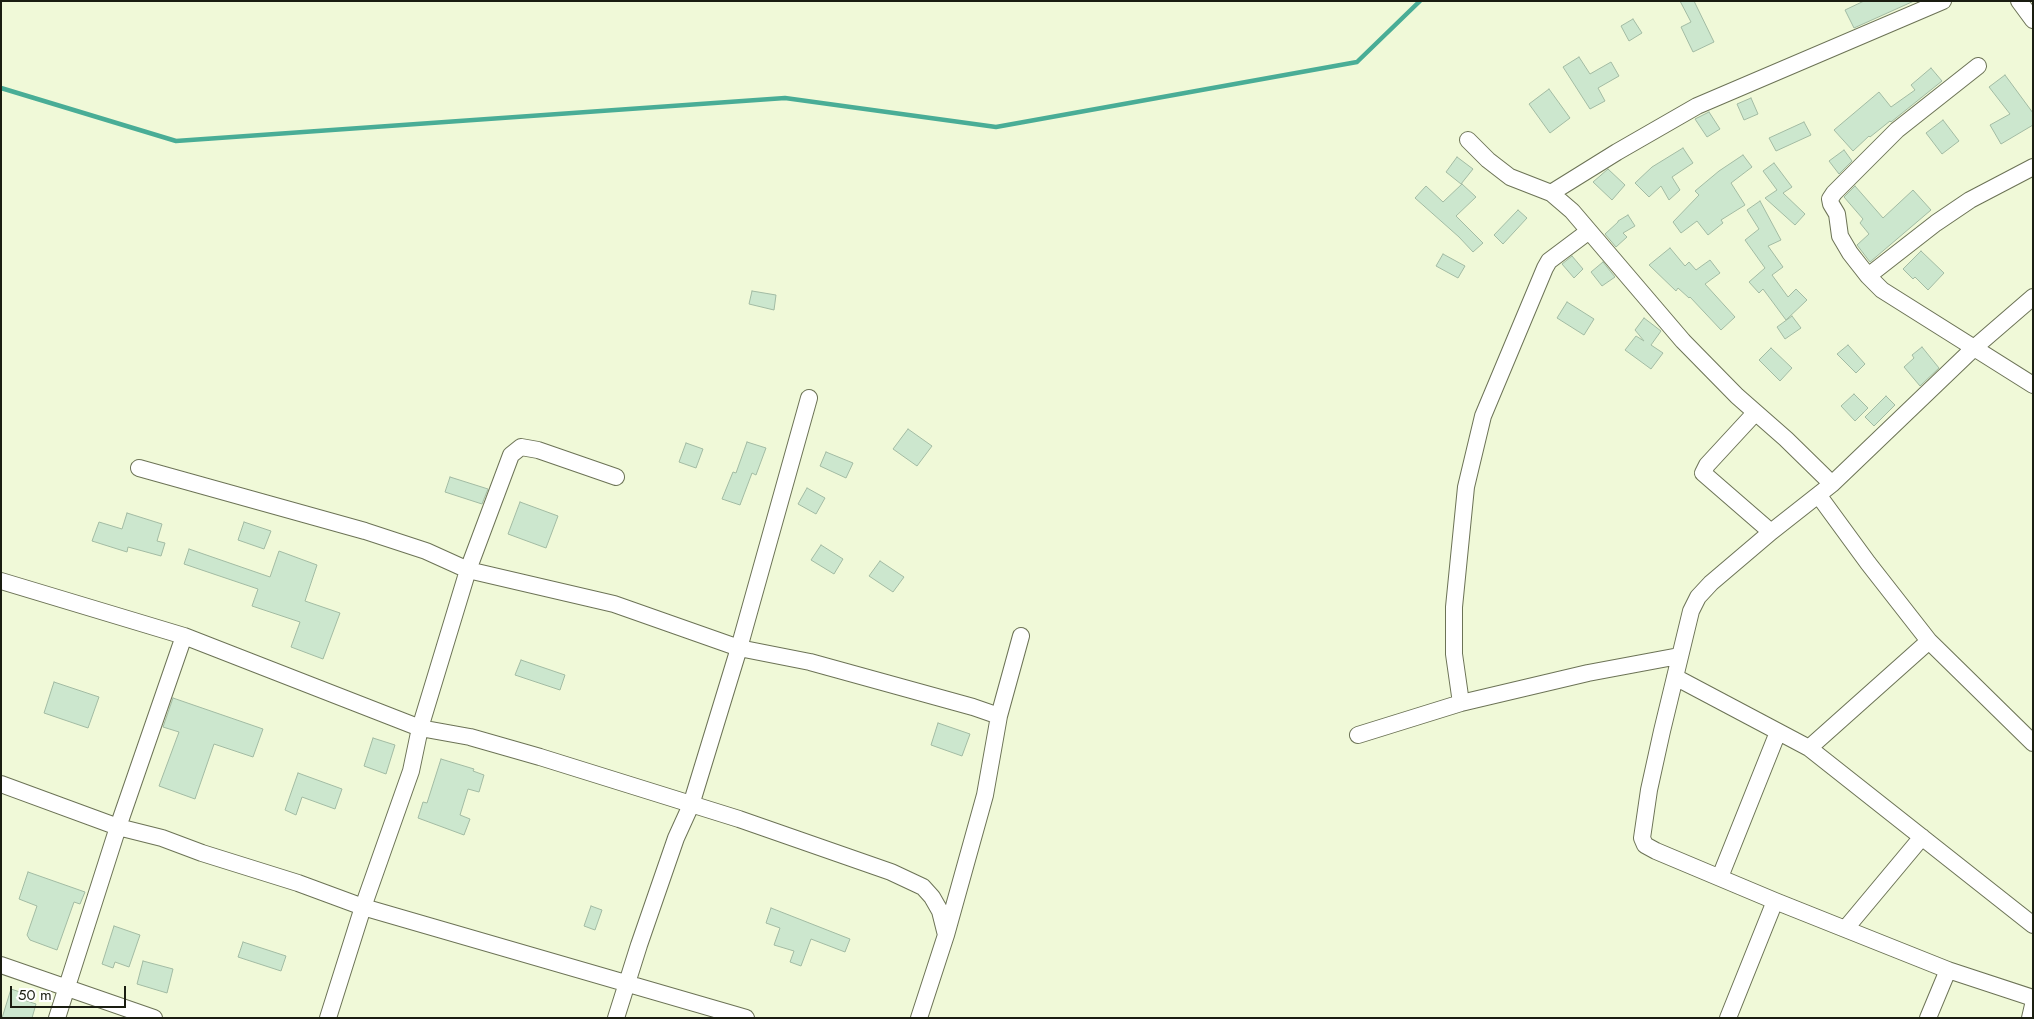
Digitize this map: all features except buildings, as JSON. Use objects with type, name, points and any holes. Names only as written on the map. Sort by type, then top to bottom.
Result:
[{"type":"street","points":[[1551,193],[1697,106],[1943,1]]},
{"type":"street","points":[[2019,1],[2033,20]]},
{"type":"street","points":[[1978,66],[1897,130],[1834,193],[1830,198],[1831,204],[1839,220],[1838,229],[1840,236],[1850,253],[1882,290],[2033,385]]},
{"type":"street","points":[[1468,140],[1488,160],[1510,177],[1551,193],[1572,212],[1683,341],[1755,413],[1832,484]]},
{"type":"street","points":[[1868,276],[1936,222],[1970,200],[2033,167]]},
{"type":"street","points":[[1461,703],[1454,654],[1454,607],[1466,487],[1483,416],[1549,261],[1589,231]]},
{"type":"street","points":[[2033,297],[1974,348],[1819,496],[1771,532],[1711,583],[1698,597],[1691,610],[1679,656],[1649,790],[1642,838],[1645,845],[1656,851],[1775,901],[1948,970],[2033,998]]},
{"type":"street","points":[[616,1018],[676,838],[691,805],[739,648],[809,398]]},
{"type":"street","points":[[1755,413],[1707,465],[1703,473],[1771,532]]},
{"type":"street","points":[[328,1018],[363,907],[411,770],[420,728],[468,570],[511,454],[521,447],[538,450],[616,477]]},
{"type":"street","points":[[139,468],[365,531],[426,551],[468,570],[614,604],[739,648],[810,662],[973,707],[999,716]]},
{"type":"street","points":[[1819,496],[1868,564],[1929,641],[2033,743]]},
{"type":"street","points":[[1,581],[184,636],[420,728],[470,737],[691,805],[911,880],[923,887],[932,897],[940,911],[946,935]]},
{"type":"street","points":[[57,1018],[118,827],[184,636]]},
{"type":"street","points":[[919,1018],[946,935],[985,794],[999,716],[1021,636]]},
{"type":"street","points":[[1809,748],[1929,641]]},
{"type":"street","points":[[1358,735],[1461,703],[1588,673],[1679,656]]},
{"type":"street","points":[[1675,677],[1809,748],[2033,925]]},
{"type":"street","points":[[1720,877],[1778,732]]},
{"type":"street","points":[[1,784],[118,827],[162,838],[363,907],[628,982],[746,1018]]},
{"type":"street","points":[[1846,928],[1922,837]]},
{"type":"street","points":[[1728,1018],[1775,901]]},
{"type":"street","points":[[1,964],[154,1018]]},
{"type":"street","points":[[1928,1018],[1948,970]]},
{"type":"street","points":[[2030,1018],[2033,1005]]},
{"type":"waterway","points":[[1,88],[176,141],[785,98],[996,127],[1357,62],[1420,1]]}]
